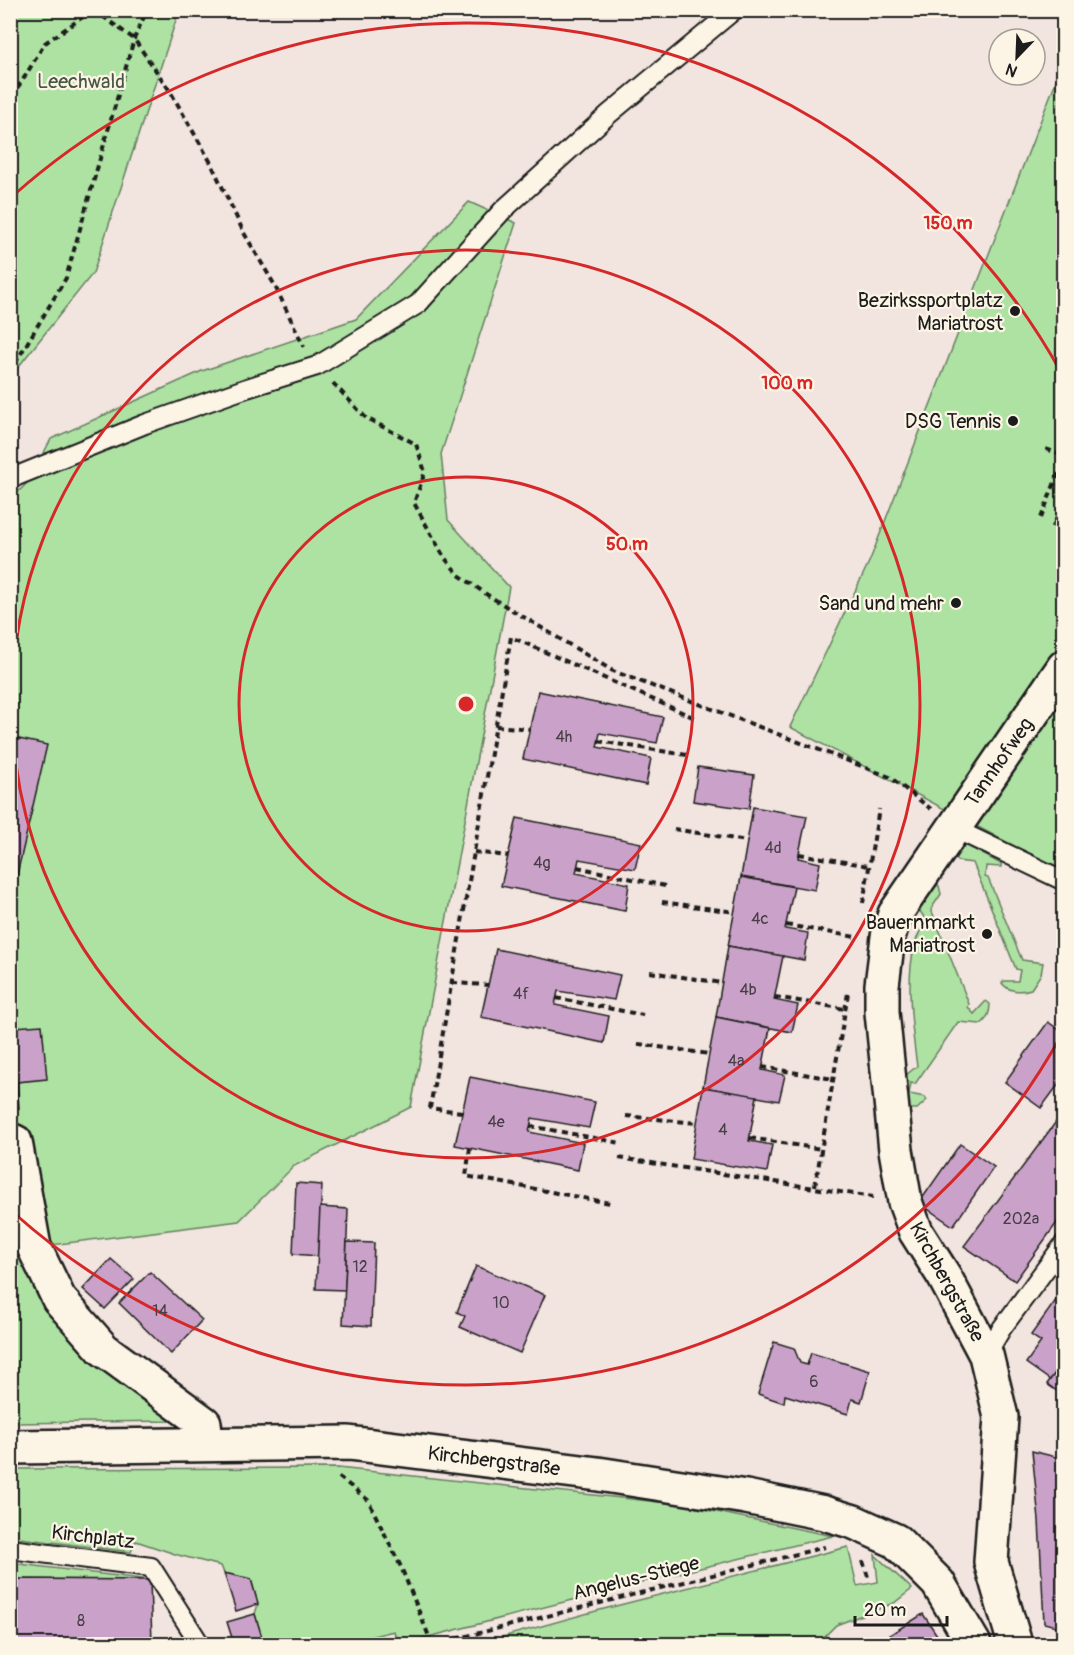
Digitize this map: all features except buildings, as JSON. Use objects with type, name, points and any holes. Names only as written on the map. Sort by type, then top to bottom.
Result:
[{"type":"street","name":"Tannhofweg","points":[[953,828],[1064,667]]},
{"type":"street","name":"Kirchbergstraße","points":[[953,828],[895,914],[888,937],[882,985],[882,1012],[896,1150],[905,1202],[916,1232],[944,1276],[986,1355],[1001,1417],[991,1562],[1015,1644]]},
{"type":"street","points":[[10,1140],[15,1142],[34,1247],[59,1299],[103,1349],[204,1423],[206,1443]]},
{"type":"street","name":"Kirchbergstraße","points":[[10,1447],[349,1443],[598,1474],[746,1497],[824,1513],[854,1522],[896,1541],[938,1583],[974,1644]]},
{"type":"lane","points":[[10,480],[145,423],[317,366],[418,304],[503,210],[609,114],[734,10]]},
{"type":"lane","points":[[953,828],[1064,881]]},
{"type":"lane","points":[[986,1355],[1002,1328],[1064,1244]]},
{"type":"lane","name":"Kirchplatz","points":[[10,1549],[151,1567],[200,1644]]},
{"type":"path","points":[[10,96],[45,43],[94,10],[134,39],[170,91],[210,160],[244,233],[274,284],[300,340],[317,366],[366,418],[416,444],[425,472],[414,503],[444,557],[459,575],[489,596],[613,670],[890,777],[953,828]]},
{"type":"path","points":[[10,372],[66,278],[134,39],[147,10]]},
{"type":"path","points":[[1041,518],[1064,458],[1046,449]]},
{"type":"path","points":[[462,1112],[430,1108],[511,637],[695,718]]},
{"type":"path","points":[[496,726],[530,729]]},
{"type":"path","points":[[598,741],[687,755]]},
{"type":"path","points":[[862,907],[879,809]]},
{"type":"path","points":[[674,829],[747,841]]},
{"type":"path","points":[[474,852],[508,856]]},
{"type":"path","points":[[799,854],[869,866]]},
{"type":"path","points":[[577,867],[665,886]]},
{"type":"path","points":[[662,902],[735,912]]},
{"type":"path","points":[[786,925],[857,938]]},
{"type":"path","points":[[856,948],[859,927]]},
{"type":"path","points":[[650,972],[722,983]]},
{"type":"path","points":[[452,982],[488,985]]},
{"type":"path","points":[[815,1186],[849,988]]},
{"type":"path","points":[[1057,989],[1064,994]]},
{"type":"path","points":[[775,997],[845,1009]]},
{"type":"path","points":[[556,998],[643,1016]]},
{"type":"path","points":[[638,1044],[709,1054]]},
{"type":"path","points":[[762,1067],[833,1079]]},
{"type":"path","points":[[626,1116],[697,1123]]},
{"type":"path","points":[[530,1126],[621,1143]]},
{"type":"path","points":[[750,1138],[821,1149]]},
{"type":"path","points":[[470,1148],[466,1176],[610,1203]]},
{"type":"path","points":[[619,1158],[815,1186],[905,1202]]},
{"type":"path","points":[[332,1473],[342,1478],[368,1500],[401,1567],[433,1644]]},
{"type":"path","name":"Angelus-Stiege","points":[[433,1644],[832,1545]]},
{"type":"green space","name":"Leechwald","points":[[11,10],[179,11],[93,273],[11,376]]},
{"type":"green space","name":"Bezirkssportplatz Mariatrost","points":[[1063,63],[1063,872],[790,727],[870,560]]},
{"type":"green space","points":[[469,202],[516,223],[441,454],[448,520],[509,587],[411,1107],[294,1166],[239,1221],[35,1247],[174,1421],[11,1423],[11,499],[29,481],[51,439],[202,371],[356,319]]},
{"type":"green space","points":[[968,846],[1001,864],[1001,867],[986,866],[985,877],[988,878],[1022,960],[1043,963],[1041,974],[1031,989],[1015,990],[1002,983],[1018,981],[1020,970],[1016,969],[973,863],[957,861],[954,856],[958,847]]},
{"type":"green space","points":[[935,884],[939,886],[941,894],[931,909],[969,1004],[968,1007],[974,1014],[986,1001],[990,1004],[990,1010],[987,1018],[981,1024],[958,1022],[915,1084],[911,1083],[909,1094],[925,1097],[927,1100],[917,1109],[909,1109],[905,1106],[900,1080],[917,1066],[911,1012],[911,970],[913,951],[927,921],[919,910],[906,918]]},
{"type":"green space","points":[[338,1468],[678,1504],[833,1536],[401,1644],[397,1644],[394,1631],[360,1639],[361,1644],[264,1644],[255,1614],[258,1604],[251,1579],[224,1573],[221,1566],[136,1541],[131,1552],[11,1537],[11,1469]]},
{"type":"green space","points":[[848,1547],[857,1586],[878,1582],[875,1555],[912,1589],[894,1603],[836,1625],[817,1644],[477,1644],[596,1611]]},
{"type":"green space","points":[[11,1563],[150,1580],[11,1579]]},
{"type":"place","name":"Bezirkssportplatz Mariatrost","points":[[1015,311]]},
{"type":"place","name":"DSG Tennis","points":[[1013,421]]},
{"type":"place","name":"Sand und mehr","points":[[956,603]]},
{"type":"place","name":"Bauernmarkt Mariatrost","points":[[987,934]]}]
